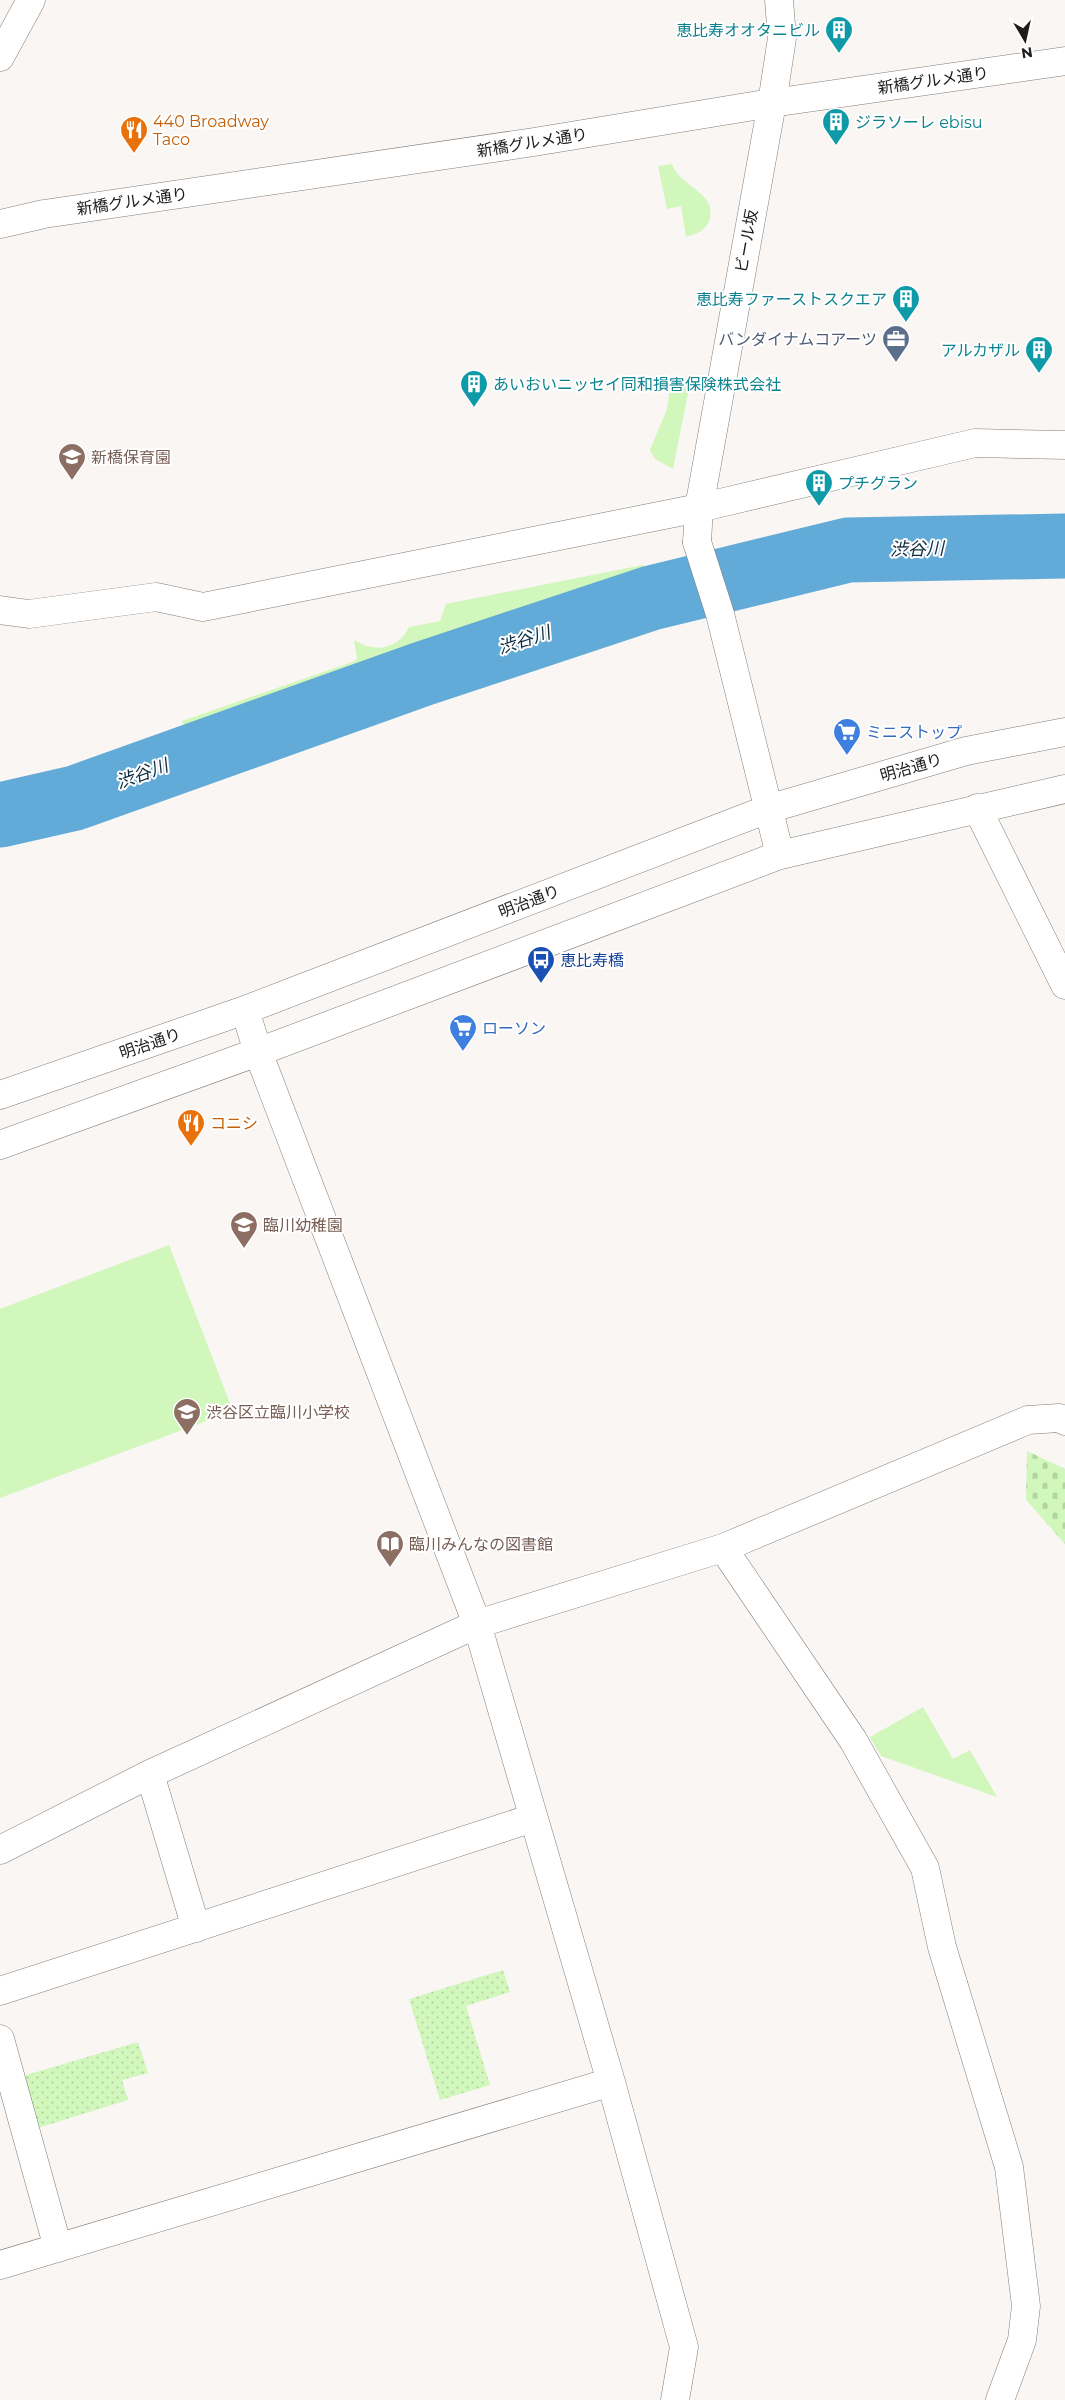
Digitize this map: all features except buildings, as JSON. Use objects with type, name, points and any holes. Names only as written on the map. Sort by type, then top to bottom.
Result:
[{"type":"street","points":[[0,56],[31,0]]},
{"type":"street","name":"ビール坂","points":[[768,809],[720,614],[697,542],[699,508],[782,38],[779,0]]},
{"type":"street","name":"新橋グルメ通り","points":[[0,224],[44,214],[524,143],[772,103],[1065,61]]},
{"type":"street","points":[[0,610],[29,614],[156,596],[203,606],[699,508],[975,443],[1065,446]]},
{"type":"street","name":"明治通り","points":[[0,1095],[245,1010],[768,809],[966,751],[1065,732]]},
{"type":"street","points":[[0,1145],[258,1052],[780,855],[1065,789]]},
{"type":"street","points":[[977,808],[1065,985]]},
{"type":"street","points":[[768,809],[780,855]]},
{"type":"street","points":[[245,1010],[258,1052],[477,1624],[611,2082],[684,2347],[675,2400]]},
{"type":"street","points":[[0,1850],[150,1774],[477,1624],[723,1548],[1028,1420],[1059,1418],[1065,1421]]},
{"type":"street","points":[[723,1548],[853,1740],[925,1868],[942,1947],[1010,2167],[1026,2306],[1022,2340],[1000,2400]]},
{"type":"street","points":[[150,1774],[196,1928]]},
{"type":"street","points":[[0,1991],[533,1818]]},
{"type":"street","points":[[0,2039],[58,2248]]},
{"type":"street","points":[[0,2265],[611,2082]]},
{"type":"green space","points":[[672,164],[676,172],[703,196],[708,202],[710,209],[710,218],[707,226],[698,233],[686,237],[681,206],[667,209],[658,166]]},
{"type":"green space","points":[[691,378],[673,469],[655,459],[650,450],[667,409],[670,387]]},
{"type":"green space","points":[[643,565],[643,571],[185,728],[182,721],[355,661],[357,658],[354,640],[370,647],[378,648],[392,645],[399,641],[409,627],[440,621],[446,604]]},
{"type":"green space","points":[[169,1245],[233,1411],[0,1498],[0,1309]]},
{"type":"green space","points":[[1027,1451],[1065,1469],[1065,1544],[1026,1500]]},
{"type":"green space","points":[[923,1707],[953,1759],[970,1750],[997,1797],[881,1756],[870,1737]]},
{"type":"green space","points":[[503,1970],[510,1992],[466,2006],[490,2085],[440,2100],[409,1999]]},
{"type":"green space","points":[[138,2042],[148,2073],[122,2080],[128,2100],[38,2128],[23,2076]]},
{"type":"waterway","name":"渋谷川","points":[[0,815],[75,798],[422,674],[651,598],[848,550],[1065,546]]},
{"type":"place","name":"恵比寿オオタニビル","points":[[839,54]]},
{"type":"place","name":"ジラソーレ ebisu","points":[[836,146]]},
{"type":"place","name":"440 Broadway Taco","points":[[134,154]]},
{"type":"place","name":"恵比寿ファーストスクエア","points":[[906,323]]},
{"type":"place","name":"バンダイナムコアーツ","points":[[896,363]]},
{"type":"place","name":"アルカザル","points":[[1039,374]]},
{"type":"place","name":"あいおいニッセイ同和損害保険株式会社","points":[[474,408]]},
{"type":"place","name":"新橋保育園","points":[[72,481]]},
{"type":"place","name":"プチグラン","points":[[819,507]]},
{"type":"place","name":"ミニストップ","points":[[847,756]]},
{"type":"place","name":"恵比寿橋","points":[[541,984]]},
{"type":"place","name":"ローソン","points":[[463,1052]]},
{"type":"place","name":"コニシ","points":[[191,1147]]},
{"type":"place","name":"臨川幼稚園","points":[[244,1249]]},
{"type":"place","name":"渋谷区立臨川小学校","points":[[187,1436]]},
{"type":"place","name":"臨川みんなの図書館","points":[[390,1568]]}]
